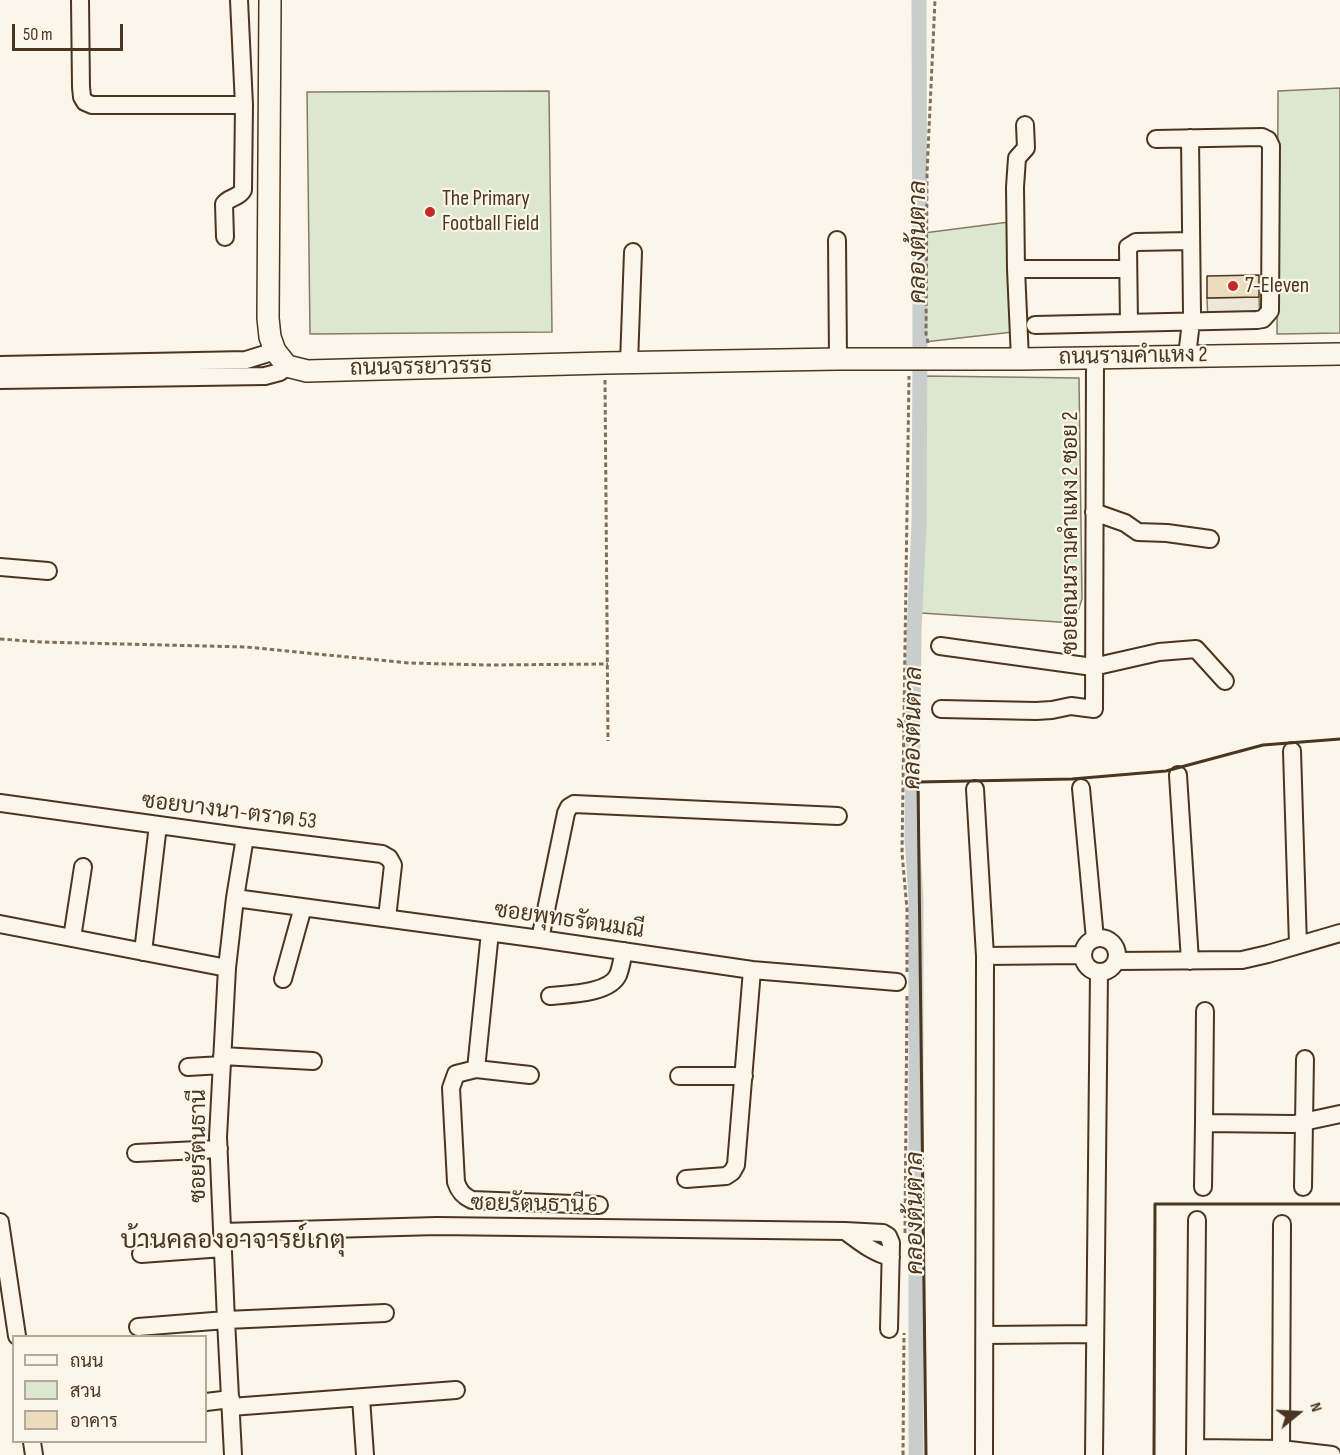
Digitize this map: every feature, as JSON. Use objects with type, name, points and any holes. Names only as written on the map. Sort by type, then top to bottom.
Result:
[{"type":"main road","points":[[270,0],[268,318],[270,338],[281,358]]},
{"type":"main road","name":"ถนนรามคำแหง 2","points":[[919,360],[1340,354]]},
{"type":"main road","name":"ถนนจรรยาวรรธ","points":[[281,358],[307,371],[605,363],[919,360]]},
{"type":"street","points":[[80,0],[81,87],[85,102],[92,105],[244,105]]},
{"type":"street","points":[[225,237],[224,204],[240,195],[243,190],[244,105],[239,0]]},
{"type":"street","points":[[1020,359],[1015,188],[1017,158],[1026,148],[1025,125]]},
{"type":"street","points":[[1035,325],[1257,320],[1263,319],[1270,311],[1271,146],[1268,140],[1262,137],[1156,139]]},
{"type":"street","points":[[1187,356],[1191,321],[1190,138]]},
{"type":"street","points":[[837,240],[838,359]]},
{"type":"street","points":[[1129,322],[1128,247],[1136,242],[1191,241]]},
{"type":"street","points":[[629,363],[633,252]]},
{"type":"street","points":[[1016,270],[1128,269]]},
{"type":"street","points":[[0,365],[32,372],[265,376],[280,372],[281,358]]},
{"type":"street","name":"ซอยถนนรามคำแหง 2 ซอย 2","points":[[940,709],[1036,711],[1071,706],[1094,709],[1095,358]]},
{"type":"street","points":[[0,380],[32,372]]},
{"type":"street","points":[[1094,512],[1125,523],[1138,532],[1167,533],[1210,539]]},
{"type":"street","points":[[0,567],[48,571]]},
{"type":"street","points":[[940,646],[1093,668],[1159,652],[1196,649],[1226,681]]},
{"type":"street","points":[[1292,751],[1298,945]]},
{"type":"street","points":[[1178,775],[1190,961]]},
{"type":"street","points":[[1081,788],[1095,939]]},
{"type":"street","points":[[975,789],[985,956],[984,1455]]},
{"type":"street","name":"ซอยบางนา-ตราด 53","points":[[0,803],[382,854],[389,858],[393,865],[387,918]]},
{"type":"street","points":[[540,939],[566,813],[574,804],[838,816]]},
{"type":"street","points":[[143,952],[158,825]]},
{"type":"street","name":"ซอยรัตนธานี","points":[[233,1455],[219,1149],[227,968],[245,837]]},
{"type":"street","points":[[72,938],[83,867]]},
{"type":"street","name":"ซอยพุทธรัตนมณี","points":[[235,898],[752,970],[903,983]]},
{"type":"street","points":[[284,979],[303,907]]},
{"type":"street","points":[[0,924],[227,968]]},
{"type":"street","points":[[476,1069],[490,932]]},
{"type":"street","points":[[1116,961],[1242,960],[1340,933]]},
{"type":"street","points":[[1100,938],[1110,941],[1116,950],[1116,961],[1110,969],[1099,972],[1086,965],[1083,955],[1086,945],[1100,938]]},
{"type":"street","points":[[550,996],[580,993],[612,983],[618,975],[624,951]]},
{"type":"street","points":[[985,956],[1083,955]]},
{"type":"street","points":[[686,1179],[726,1176],[736,1165],[752,970]]},
{"type":"street","points":[[1094,1455],[1099,972]]},
{"type":"street","points":[[1203,1187],[1205,1011]]},
{"type":"street","points":[[1303,1187],[1305,1059]]},
{"type":"street","points":[[188,1067],[222,1060],[313,1061]]},
{"type":"street","points":[[530,1075],[476,1069],[456,1074],[451,1088],[456,1182],[459,1190],[464,1197],[472,1200],[599,1205]]},
{"type":"street","points":[[679,1076],[744,1076]]},
{"type":"street","points":[[1204,1123],[1294,1124],[1340,1114]]},
{"type":"street","points":[[136,1153],[219,1149]]},
{"type":"street","points":[[1197,1220],[1195,1452],[1281,1452],[1332,1455]]},
{"type":"street","points":[[0,1222],[17,1335]]},
{"type":"street","points":[[1281,1452],[1282,1224]]},
{"type":"street","name":"ซอยรัตนธานี 6","points":[[141,1254],[223,1240],[437,1226],[845,1231],[875,1251],[891,1257],[896,1330]]},
{"type":"street","points":[[138,1327],[226,1320],[385,1313]]},
{"type":"street","points":[[985,1335],[1095,1334]]},
{"type":"street","points":[[207,1402],[360,1398],[456,1390]]},
{"type":"street","points":[[360,1398],[365,1455]]},
{"type":"path","points":[[905,1235],[903,983],[907,909],[902,853],[919,360],[927,334],[927,173],[935,0]]},
{"type":"path","points":[[605,363],[608,741]]},
{"type":"path","points":[[0,639],[246,647],[409,663],[608,664]]},
{"type":"path","points":[[896,1330],[903,1455]]},
{"type":"green space","points":[[1340,88],[1340,333],[1277,334],[1278,91]]},
{"type":"green space","name":"The Primary Football Field","points":[[549,91],[552,332],[310,334],[307,92]]},
{"type":"green space","points":[[1009,222],[1013,332],[924,342],[924,233]]},
{"type":"green space","points":[[925,376],[1079,378],[1082,599],[1074,623],[921,613]]},
{"type":"shaded area","points":[[1259,297],[1260,324],[1208,325],[1207,298]]},
{"type":"building","name":"7-Eleven","points":[[1259,275],[1259,297],[1207,298],[1207,276]]},
{"type":"waterway","name":"คลองต้นตาล","points":[[916,1455],[916,898],[912,839],[914,630],[919,525],[919,0]]},
{"type":"wall","points":[[926,1455],[918,782],[1072,779],[1166,771],[1263,745],[1340,739]]},
{"type":"wall","points":[[1154,1455],[1155,1204],[1340,1204]]},
{"type":"place","name":"The Primary Football Field","points":[[430,212]]},
{"type":"place","name":"7-Eleven","points":[[1233,286]]},
{"type":"district","name":"บ้านคลองอาจารย์เกตุ","points":[[233,1241]]}]
